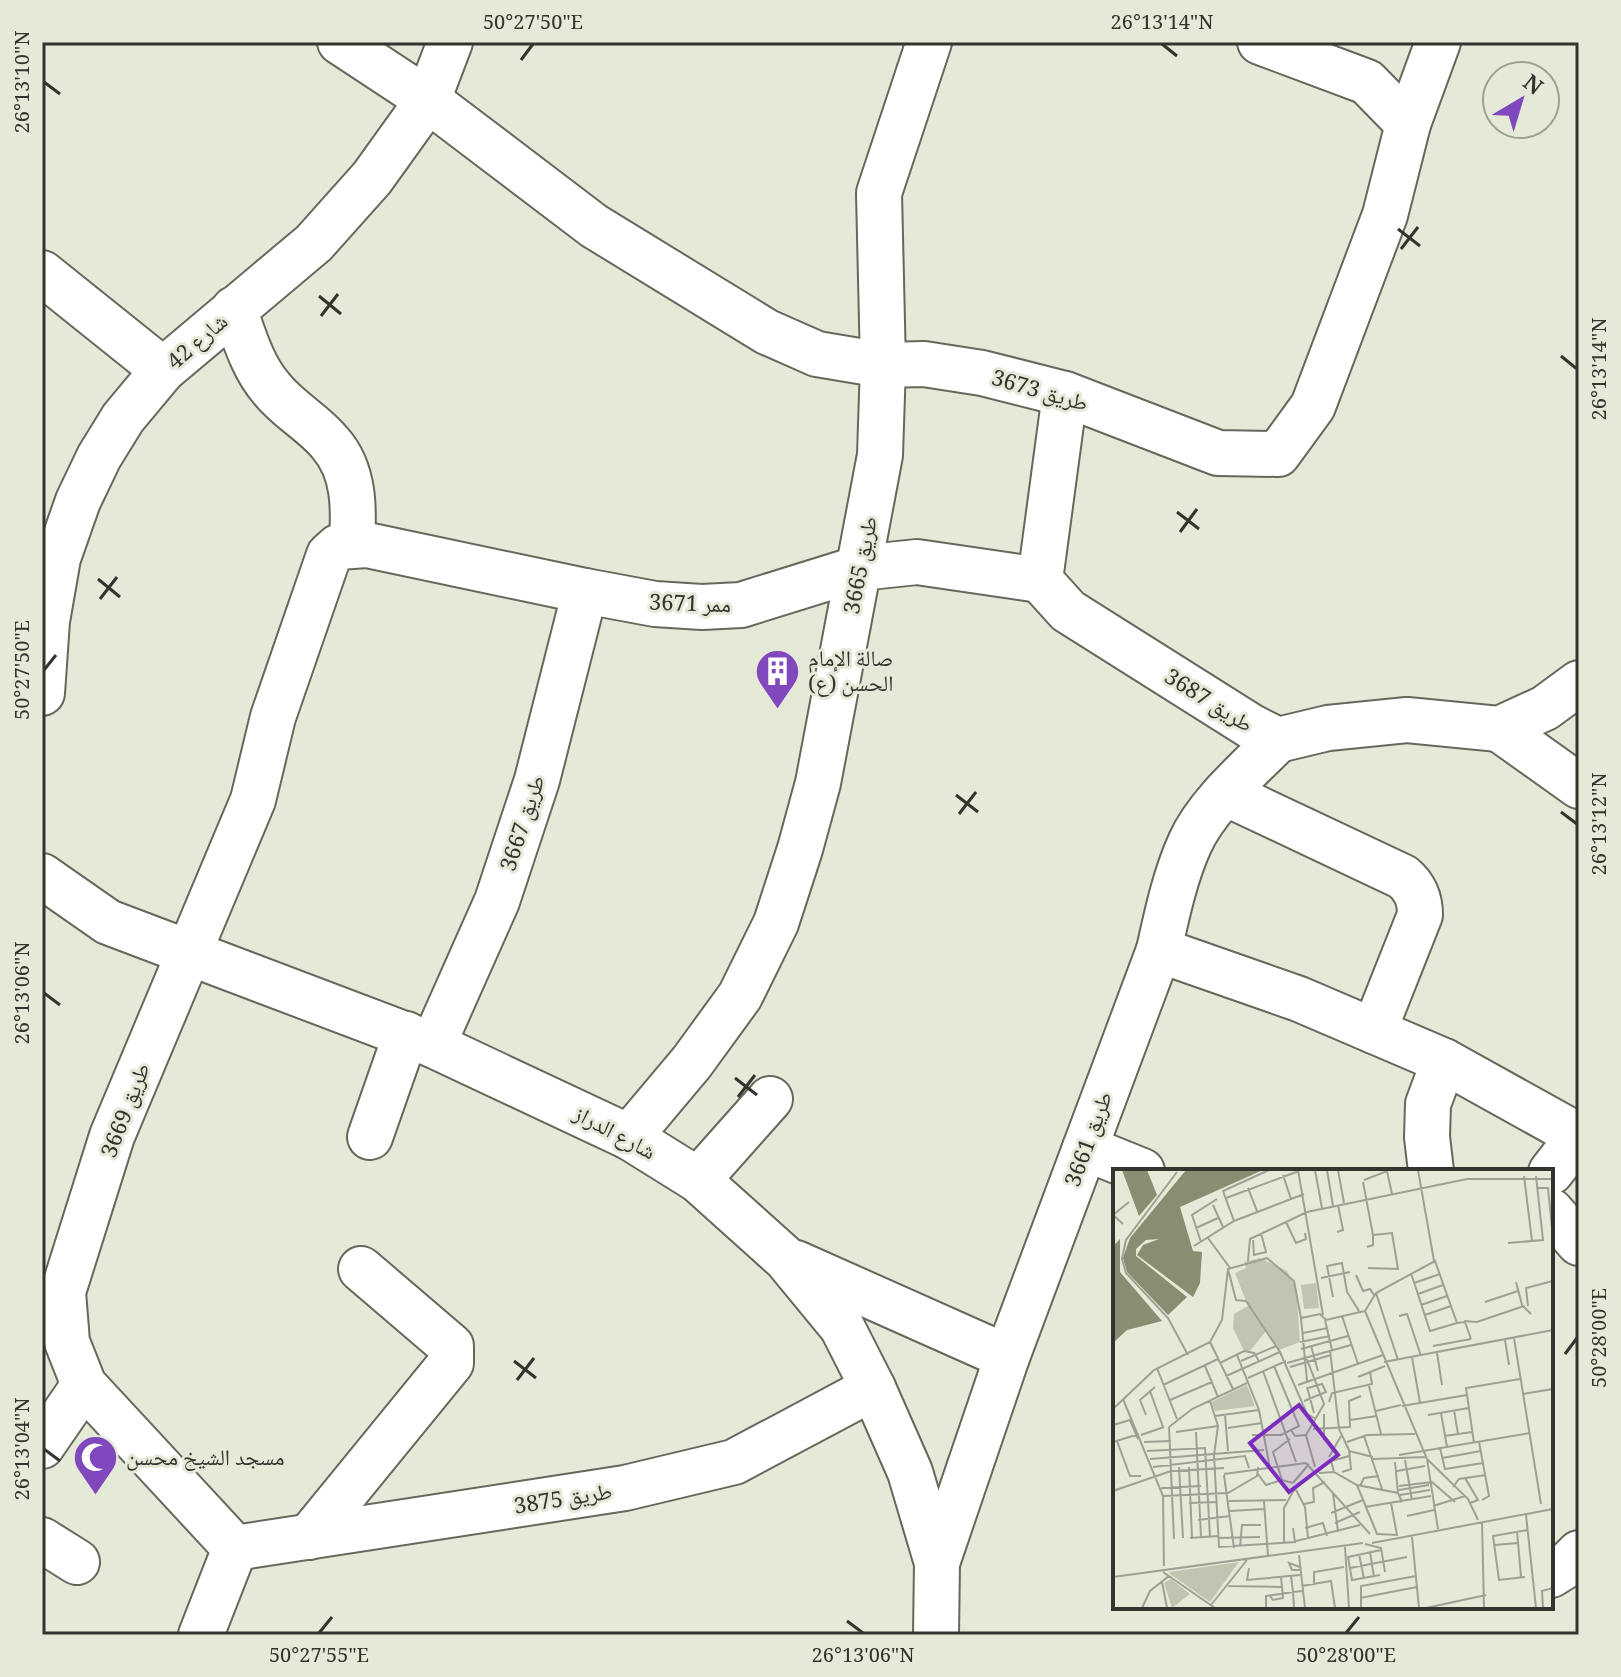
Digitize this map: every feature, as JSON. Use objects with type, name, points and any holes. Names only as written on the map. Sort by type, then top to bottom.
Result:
[{"type":"street","name":"طريق 3673","points":[[340,42],[428,100],[594,226],[767,332],[817,354],[883,365],[924,364],[982,373],[1065,394],[1218,453],[1278,454],[1313,406],[1385,215],[1408,124],[1438,42]]},
{"type":"street","name":"شارع 42","points":[[42,693],[47,621],[58,558],[78,501],[123,418],[163,370],[314,243],[372,178],[428,100],[450,42]]},
{"type":"street","name":"طريق 3665","points":[[629,1137],[717,1030],[759,960],[790,885],[818,783],[880,455],[883,365],[879,193],[929,42]]},
{"type":"street","points":[[1260,42],[1367,82],[1408,124]]},
{"type":"street","points":[[42,273],[163,370]]},
{"type":"street","points":[[234,309],[252,357],[268,385],[289,409],[331,443],[343,462],[355,504],[345,545]]},
{"type":"street","points":[[1040,580],[1065,394]]},
{"type":"street","name":"ممر 3671","points":[[345,545],[655,604],[702,607],[741,605],[860,568],[917,562],[1040,580]]},
{"type":"street","name":"طريق 3669","points":[[235,1548],[84,1385],[67,1342],[52,1288],[112,1136],[253,800],[273,717],[325,565],[329,555],[345,545]]},
{"type":"street","name":"طريق 3687","points":[[1040,580],[1068,611],[1252,727],[1278,740],[1328,728],[1407,720],[1499,729]]},
{"type":"street","name":"طريق 3667","points":[[370,1137],[497,901],[537,780],[585,591]]},
{"type":"street","points":[[1579,683],[1545,708],[1499,729],[1579,786]]},
{"type":"street","name":"طريق 3661","points":[[937,1563],[1007,1357],[1159,950],[1168,910],[1191,841],[1225,793],[1278,740]]},
{"type":"street","points":[[1225,793],[1403,877],[1411,884],[1420,904],[1420,915],[1374,1031]]},
{"type":"street","name":"شارع الدراز","points":[[42,876],[108,922],[420,1040],[629,1137],[698,1180],[786,1259],[842,1327],[910,1472],[937,1563],[936,1635]]},
{"type":"street","points":[[1159,950],[1299,999],[1444,1061],[1579,1136],[1553,1169]]},
{"type":"street","points":[[1431,1169],[1427,1137],[1428,1104],[1444,1061]]},
{"type":"street","points":[[698,1180],[770,1099]]},
{"type":"street","points":[[1085,1148],[1137,1169]]},
{"type":"street","points":[[1553,1213],[1579,1243]]},
{"type":"street","points":[[786,1259],[1007,1357]]},
{"type":"street","points":[[309,1537],[451,1363],[451,1346],[361,1269]]},
{"type":"street","points":[[42,1446],[84,1385]]},
{"type":"street","name":"طريق 3875","points":[[235,1548],[625,1488],[734,1462],[873,1388]]},
{"type":"street","points":[[201,1635],[235,1548]]},
{"type":"street","points":[[1553,1574],[1579,1553]]},
{"type":"place","name":"صالة الإمام الحسن (ع)","points":[[777,710]]},
{"type":"place","name":"مسجد الشيخ محسن","points":[[95,1496]]}]
